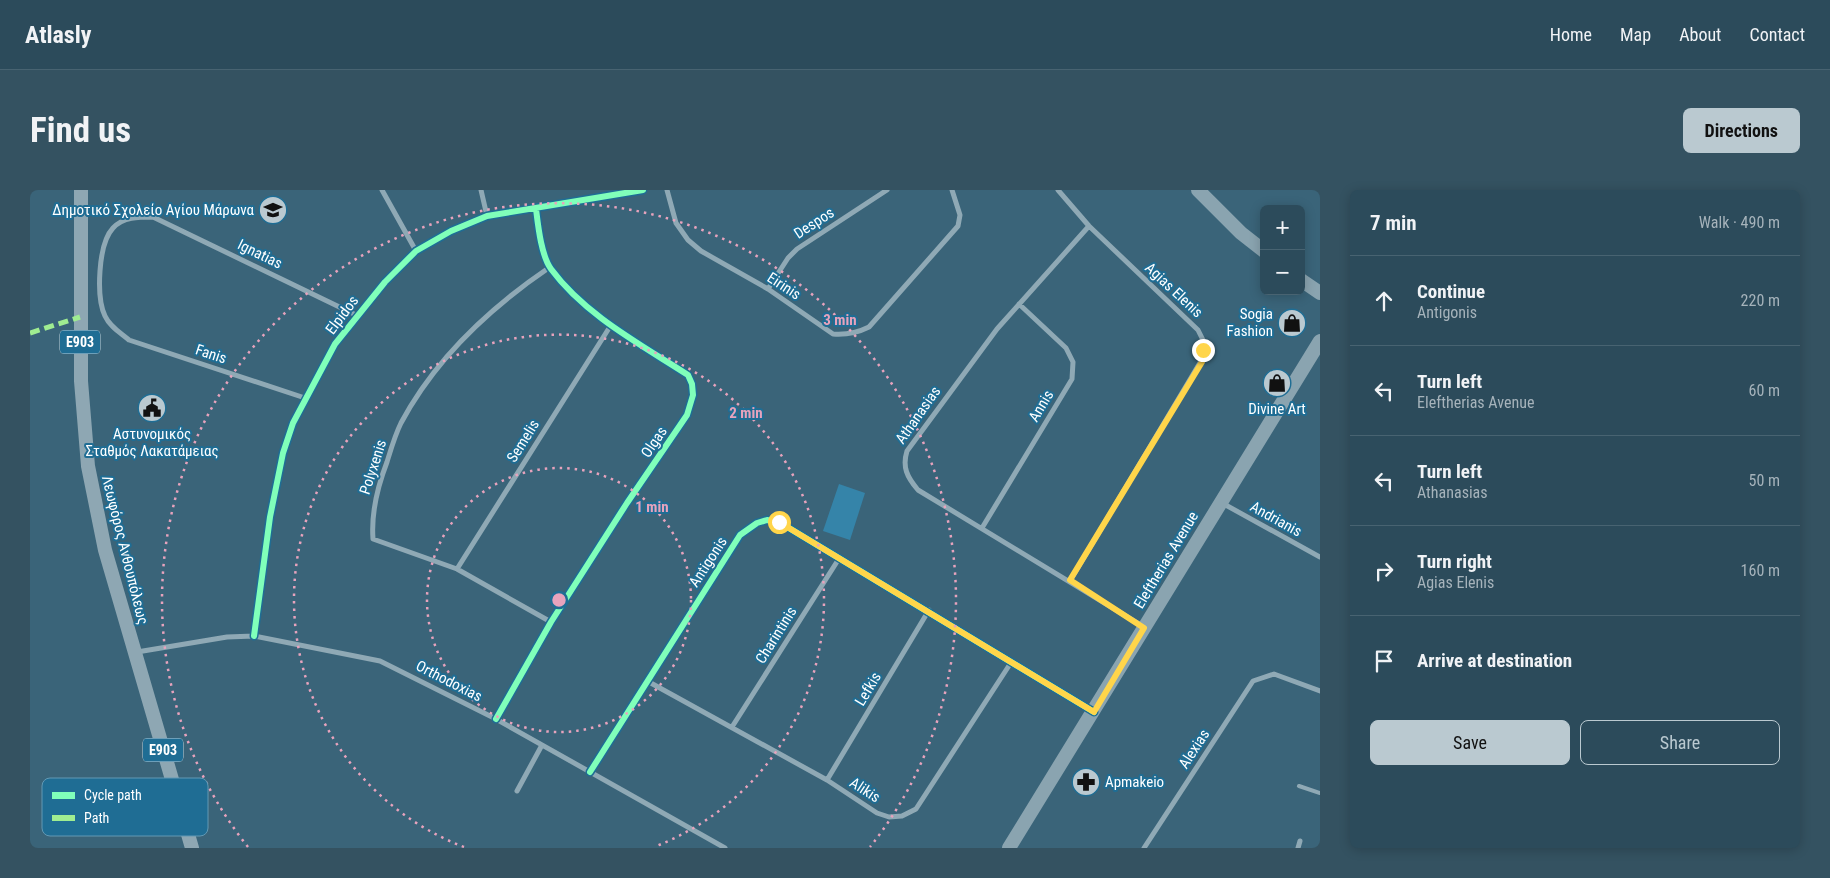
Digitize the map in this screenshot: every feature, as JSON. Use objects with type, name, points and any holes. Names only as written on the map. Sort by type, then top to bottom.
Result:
[{"type":"main road","name":"Λεωφόρος Ανθουπόλεως","points":[[81,190],[80,381],[88,466],[105,550],[171,778]]},
{"type":"main road","points":[[1198,190],[1241,233],[1263,250]]},
{"type":"main road","points":[[1305,283],[1320,293]]},
{"type":"main road","name":"Eleftherias Avenue","points":[[1009,848],[1320,341]]},
{"type":"main road","name":"Λεωφόρος Ανθουπόλεως","points":[[188,836],[192,848]]},
{"type":"street","points":[[382,190],[416,251]]},
{"type":"street","points":[[481,190],[487,216]]},
{"type":"street","name":"Elpidos","points":[[254,636],[263,563],[283,453],[293,423],[305,398],[335,344],[356,315],[416,251],[451,231],[487,216],[643,190]]},
{"type":"street","name":"Eirinis","points":[[667,190],[676,223],[688,240],[701,251],[768,289],[833,334],[860,332],[869,327],[958,226],[960,215],[952,190]]},
{"type":"street","name":"Despos","points":[[768,289],[788,258],[797,249],[887,190]]},
{"type":"street","name":"Agias Elenis","points":[[1058,190],[1089,226],[1198,330],[1203,340],[1202,362],[1070,580]]},
{"type":"street","name":"Olgas","points":[[496,719],[551,622],[627,503],[687,415],[692,401],[692,384],[688,375],[611,325],[579,299],[550,267],[538,232],[536,209]]},
{"type":"street","name":"Ignatias","points":[[113,328],[105,317],[101,304],[101,256],[104,241],[114,227],[130,218],[153,216],[356,315]]},
{"type":"street","name":"Athanasias","points":[[1089,226],[997,329],[907,451],[904,460],[909,480],[918,490],[1070,580],[1144,628]]},
{"type":"street","name":"Polyxenis","points":[[550,267],[478,323],[419,393],[400,424],[379,483],[371,518],[373,539],[457,570],[551,622]]},
{"type":"street","name":"Annis","points":[[982,528],[1072,380],[1073,362],[1066,348],[1019,304]]},
{"type":"street","name":"Semelis","points":[[457,570],[611,325]]},
{"type":"street","name":"Fanis","points":[[113,328],[130,340],[305,398]]},
{"type":"street","name":"Andrianis","points":[[1220,502],[1320,555]]},
{"type":"street","name":"Antigonis","points":[[590,772],[649,682],[724,558],[748,528],[767,520],[779,522],[840,557],[1094,712]]},
{"type":"street","name":"Charintinis","points":[[732,727],[840,557]]},
{"type":"street","name":"Lefkis","points":[[828,780],[929,610]]},
{"type":"street","name":"Orthodoxias","points":[[133,652],[227,637],[254,636],[380,661],[496,719],[725,848]]},
{"type":"street","name":"Alikis","points":[[649,682],[828,780],[877,813],[889,817],[902,816],[916,809],[1012,661]]},
{"type":"street","name":"Alexias","points":[[1144,848],[1253,681],[1274,674],[1320,691]]},
{"type":"street","points":[[517,791],[542,745]]},
{"type":"street","points":[[1298,848],[1300,841]]},
{"type":"lane","points":[[1300,786],[1320,793]]},
{"type":"shaded area","points":[[839,484],[865,493],[850,540],[823,531]]},
{"type":"marked path","points":[[30,333],[80,317]]},
{"type":"cycle path","points":[[254,636],[270,517],[283,453],[293,423],[335,344],[385,282],[416,251],[451,231],[487,216],[643,190]]},
{"type":"cycle path","points":[[496,719],[551,622],[627,503],[687,415],[693,395],[692,384],[688,375],[597,315],[580,301],[551,269],[540,240],[536,209]]},
{"type":"cycle path","points":[[590,772],[740,535],[757,523],[767,520],[779,522],[1094,712]]},
{"type":"place","name":"Δημοτικό Σχολείο Αγίου Μάρωνα","points":[[273,210]]},
{"type":"place","name":"Sogia Fashion","points":[[1292,323]]},
{"type":"place","name":"Divine Art","points":[[1277,383]]},
{"type":"place","name":"Αστυνομικός Σταθμός Λακατάμειας","points":[[152,408]]},
{"type":"place","name":"Apmakeio","points":[[1086,782]]},
{"type":"route","points":[[779,522],[929,610],[1094,712],[1144,628],[1070,580],[1202,362],[1203,350]]}]
